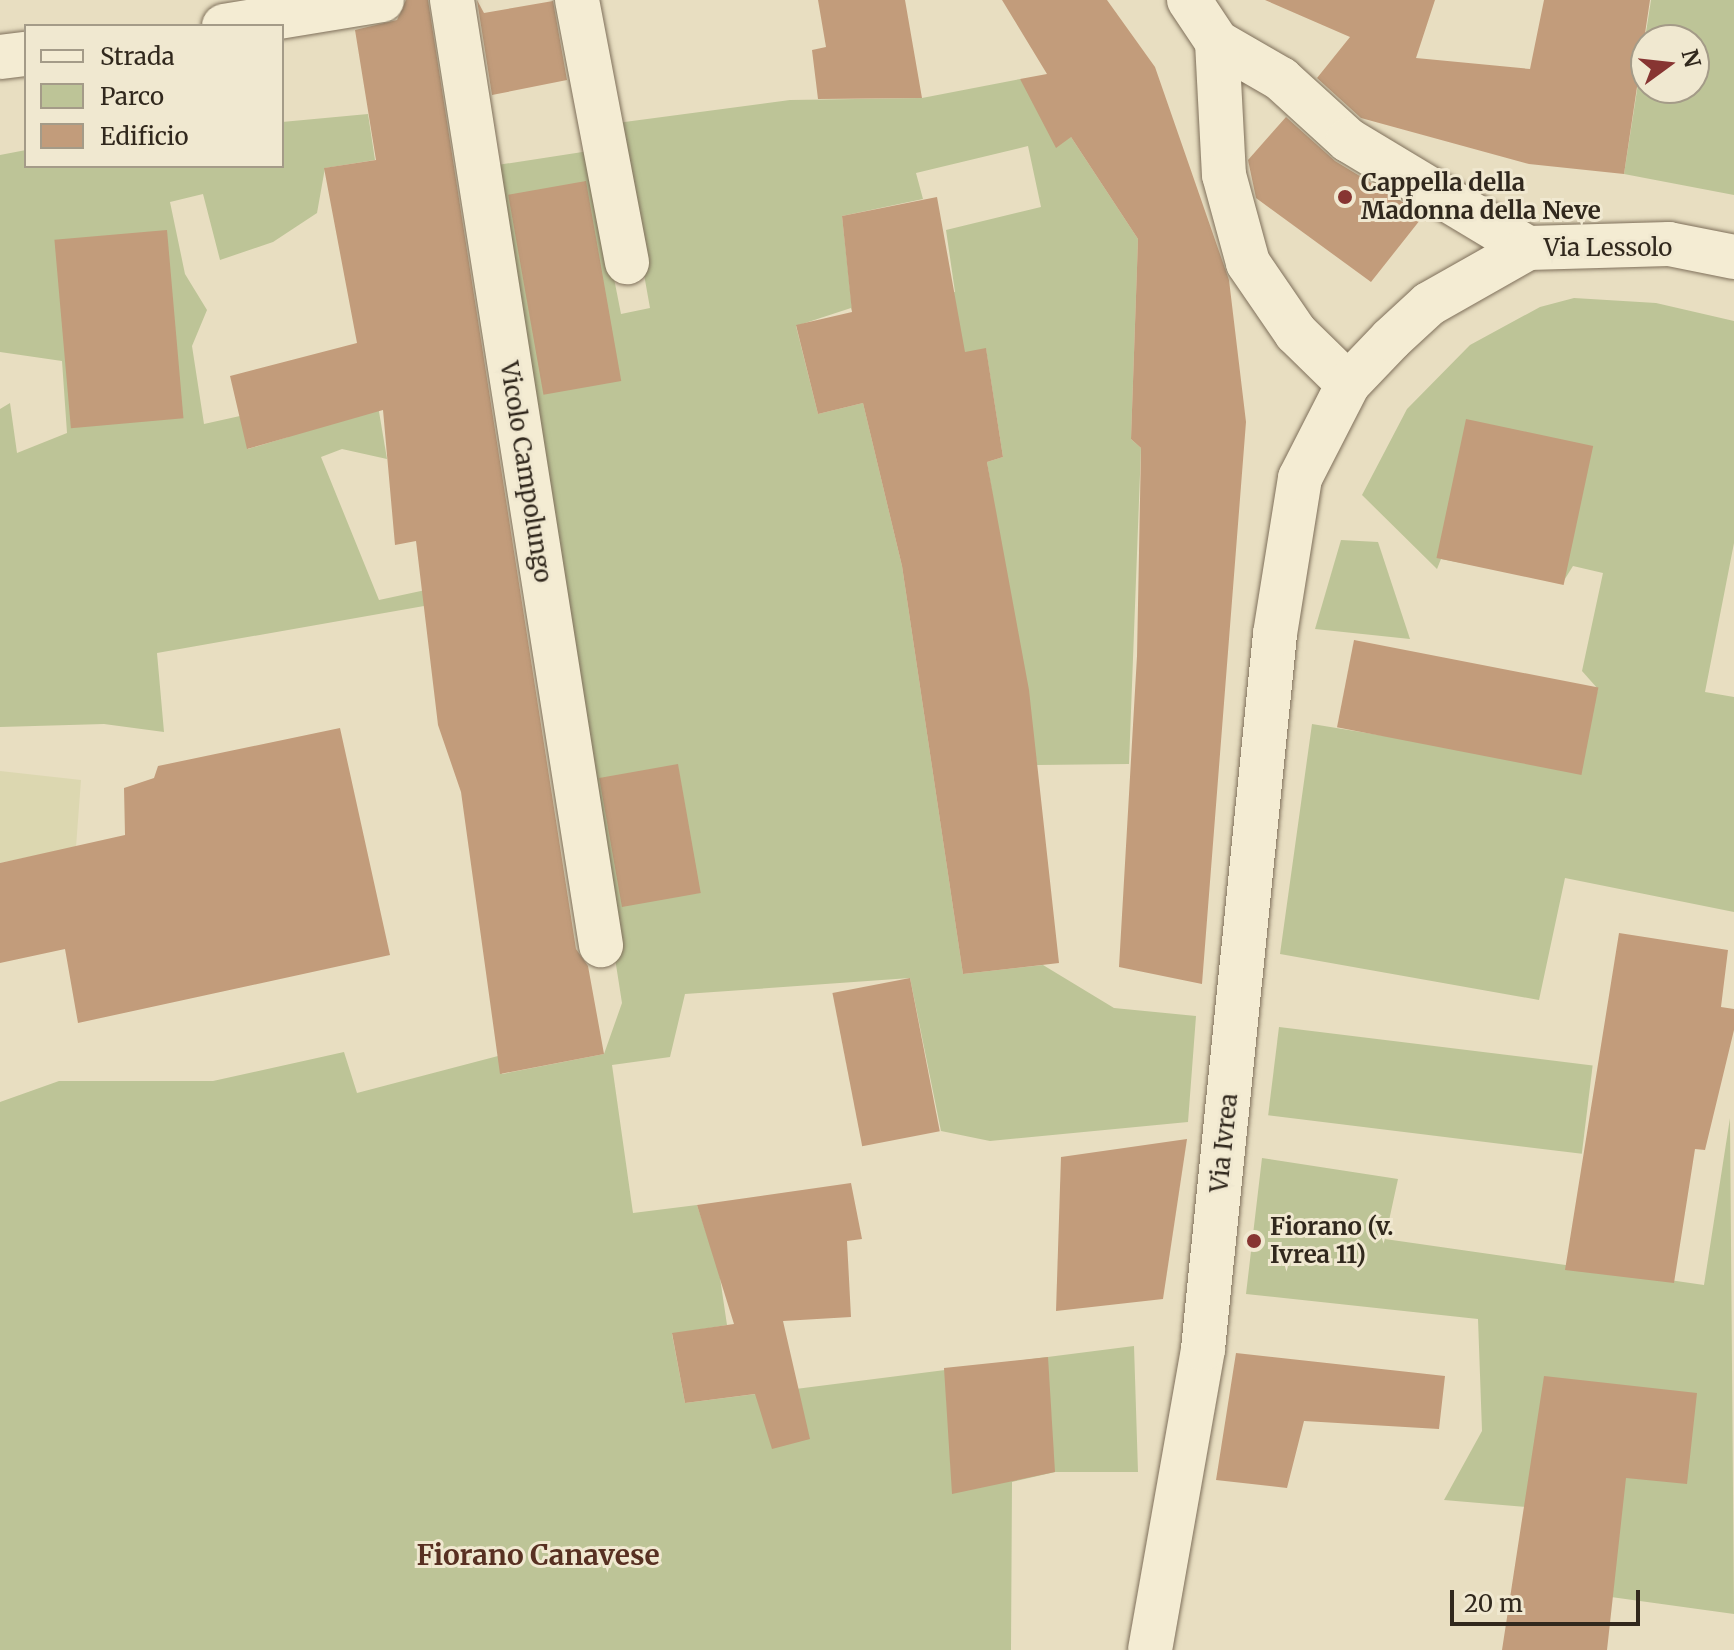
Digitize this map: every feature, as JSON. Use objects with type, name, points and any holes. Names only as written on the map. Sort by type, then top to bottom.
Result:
[{"type":"street","points":[[236,24],[382,0]]},
{"type":"street","name":"Vicolo Campolungo","points":[[452,0],[601,945]]},
{"type":"street","points":[[577,0],[627,262]]},
{"type":"street","points":[[1189,0],[1217,42],[1281,79],[1348,140],[1528,248]]},
{"type":"street","points":[[1217,42],[1224,175],[1248,263],[1296,333],[1348,384]]},
{"type":"street","points":[[0,57],[24,54]]},
{"type":"street","name":"Via Lessolo","points":[[1528,248],[1669,244],[1734,257]]},
{"type":"street","name":"Via Ivrea","points":[[1150,1650],[1203,1349],[1275,634],[1300,478],[1348,384],[1429,304],[1528,248]]},
{"type":"shaded area","points":[[0,771],[81,780],[76,847],[0,863]]},
{"type":"green space","points":[[1651,0],[1734,0],[1734,195],[1624,174],[1635,104],[1710,104],[1710,24],[1647,24]]},
{"type":"green space","points":[[1020,79],[1071,137],[1138,239],[1131,439],[1141,448],[1129,764],[1037,765],[987,462],[1003,457],[986,349],[872,370],[851,308],[796,326],[818,414],[863,403],[902,566],[963,974],[1043,965],[1114,1008],[1196,1016],[1188,1122],[990,1141],[941,1131],[910,978],[685,994],[670,1057],[612,1065],[633,1213],[697,1205],[719,1271],[727,1325],[672,1334],[685,1403],[1134,1346],[1138,1472],[1055,1472],[1012,1482],[1011,1650],[0,1650],[0,1102],[59,1081],[213,1081],[344,1052],[357,1093],[498,1056],[502,1074],[604,1054],[622,1003],[491,166],[589,151],[621,314],[650,308],[617,123],[790,100],[922,98]],"holes":[[[1028,146],[1041,207],[946,230],[955,292],[852,308],[842,216],[923,199],[916,173]]]},
{"type":"green space","points":[[368,114],[375,160],[325,168],[317,213],[273,242],[220,260],[203,194],[170,202],[185,274],[207,310],[192,346],[204,424],[240,416],[248,449],[288,437],[282,411],[375,388],[387,459],[342,449],[321,457],[379,600],[472,580],[475,597],[157,653],[164,732],[104,724],[0,727],[0,409],[10,403],[17,453],[67,433],[62,361],[0,352],[0,155],[24,150],[24,168],[284,168],[284,122]]},
{"type":"green space","points":[[1574,298],[1656,303],[1734,321],[1734,543],[1705,692],[1734,697],[1734,912],[1565,878],[1539,1000],[1280,954],[1312,724],[1575,767],[1598,689],[1582,671],[1603,573],[1573,566],[1563,582],[1441,559],[1437,569],[1362,495],[1407,409],[1470,345],[1540,307]]},
{"type":"green space","points":[[1341,540],[1378,542],[1410,639],[1315,629]]},
{"type":"green space","points":[[1279,1027],[1593,1066],[1582,1154],[1268,1115]]},
{"type":"green space","points":[[1730,1118],[1734,1614],[1611,1597],[1621,1515],[1444,1500],[1482,1431],[1478,1319],[1246,1294],[1262,1158],[1398,1179],[1385,1239],[1704,1285]]},
{"type":"building","points":[[406,0],[428,0],[576,949],[588,966],[604,1054],[500,1074],[461,792],[438,725],[416,541],[395,545],[383,410],[247,449],[230,376],[357,343],[324,168],[376,160],[355,30],[397,20]]},
{"type":"building","points":[[477,0],[484,13],[553,1],[567,80],[492,95]]},
{"type":"building","points":[[818,0],[905,0],[922,98],[818,99],[812,50],[826,47]]},
{"type":"building","points":[[1002,0],[1107,0],[1155,67],[1229,280],[1246,422],[1202,984],[1119,967],[1137,656],[1141,448],[1131,439],[1138,239],[1071,137],[1056,148],[1020,79],[1047,74]]},
{"type":"building","points":[[1265,0],[1435,0],[1416,58],[1530,69],[1544,0],[1650,0],[1646,24],[1630,24],[1630,104],[1634,104],[1624,174],[1529,164],[1361,118],[1317,78],[1350,37]]},
{"type":"building","name":"Cappella della Madonna della Neve","points":[[1286,117],[1335,161],[1424,215],[1371,282],[1256,198],[1248,160]]},
{"type":"building","points":[[586,181],[621,381],[543,395],[508,195]]},
{"type":"building","points":[[937,197],[965,352],[986,348],[1003,457],[987,462],[1029,690],[1059,963],[963,974],[902,566],[863,403],[818,414],[796,325],[852,312],[842,216]]},
{"type":"building","points":[[167,230],[183,418],[71,428],[54,240]]},
{"type":"building","points":[[1466,419],[1593,446],[1564,585],[1436,558]]},
{"type":"building","points":[[1354,640],[1598,688],[1581,775],[1337,727]]},
{"type":"building","points":[[340,728],[390,955],[78,1023],[65,949],[0,963],[0,863],[125,835],[124,788],[154,778],[158,766]]},
{"type":"building","points":[[678,764],[701,893],[622,907],[599,778]]},
{"type":"building","points":[[1619,933],[1728,950],[1721,1007],[1734,1009],[1734,1030],[1705,1150],[1695,1149],[1674,1283],[1565,1270]]},
{"type":"building","points":[[910,978],[940,1131],[862,1146],[832,993]]},
{"type":"building","points":[[1187,1139],[1163,1299],[1056,1311],[1061,1157]]},
{"type":"building","points":[[851,1183],[862,1239],[847,1241],[851,1317],[783,1321],[810,1439],[772,1449],[755,1394],[685,1403],[672,1333],[734,1324],[697,1205]]},
{"type":"building","points":[[1236,1353],[1445,1376],[1439,1429],[1304,1421],[1287,1488],[1216,1480]]},
{"type":"building","points":[[1048,1357],[1055,1472],[952,1494],[944,1368]]},
{"type":"building","points":[[1544,1376],[1697,1393],[1687,1484],[1626,1478],[1607,1650],[1502,1650]]},
{"type":"place","name":"Cappella della Madonna della Neve","points":[[1345,197]]},
{"type":"place","name":"Fiorano (v. Ivrea 11)","points":[[1254,1241]]},
{"type":"district","name":"Fiorano Canavese","points":[[538,1555]]}]
